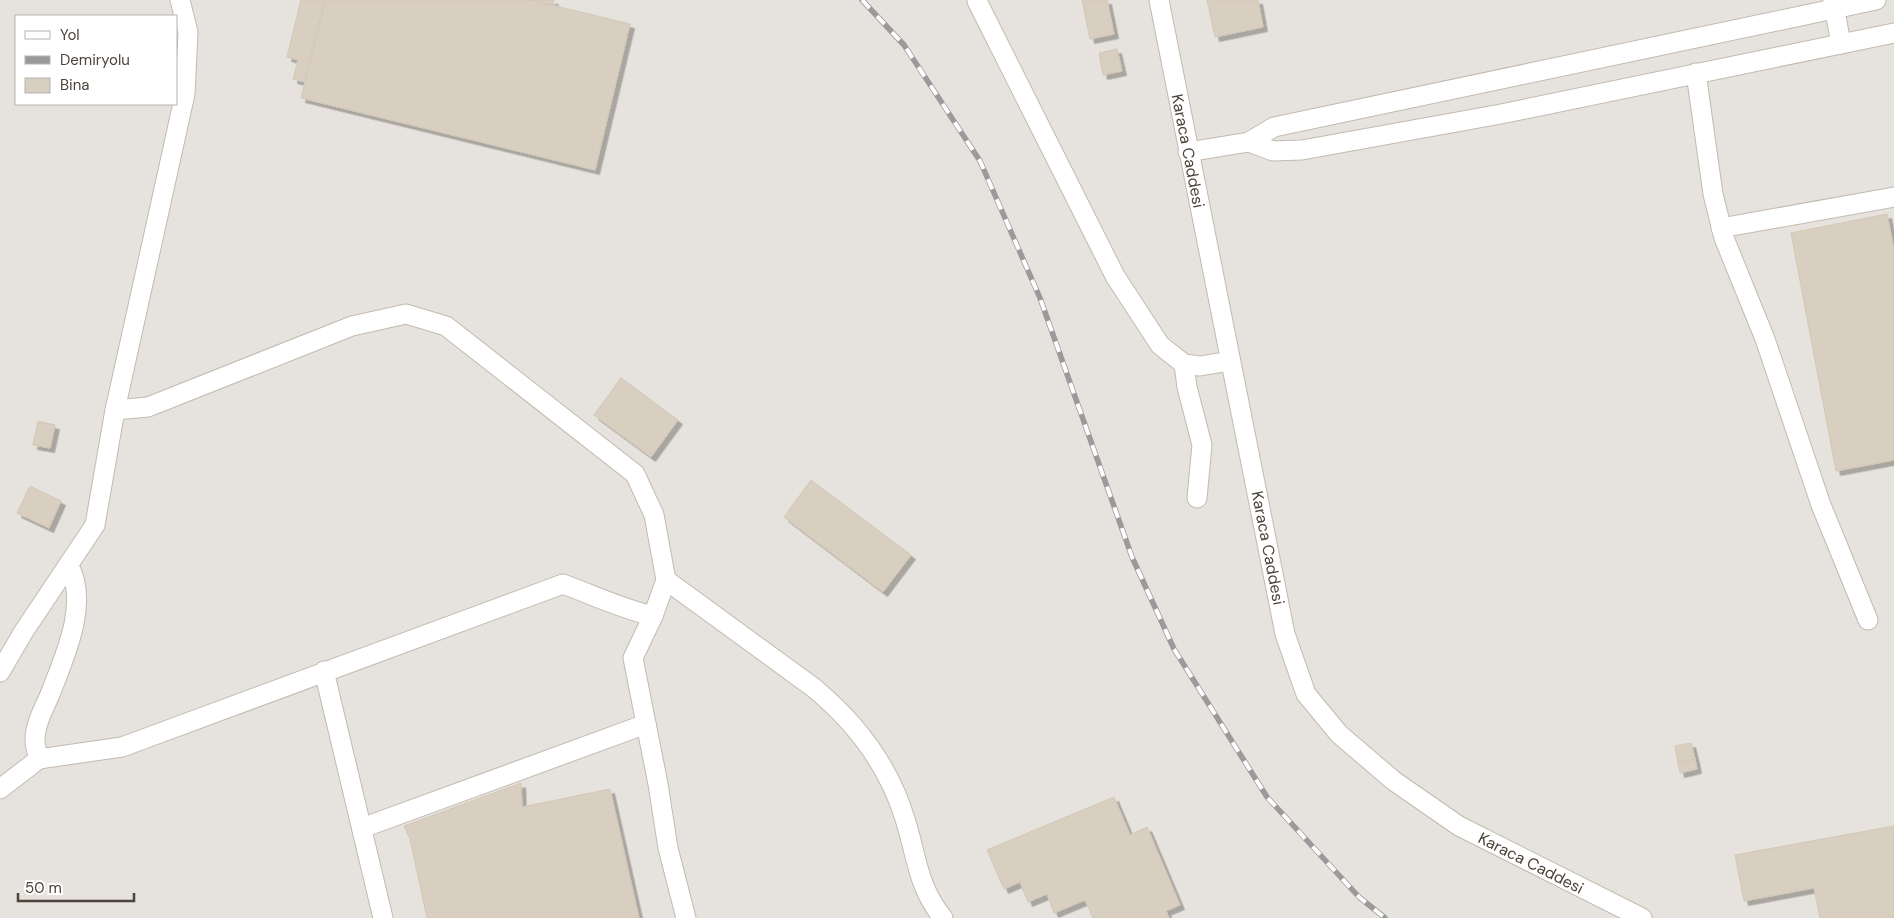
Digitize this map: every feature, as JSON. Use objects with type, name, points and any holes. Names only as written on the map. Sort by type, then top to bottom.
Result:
[{"type":"street","points":[[0,672],[24,631],[95,525],[115,410],[185,94],[188,32],[180,0]]},
{"type":"street","name":"Karaca Caddesi","points":[[1160,0],[1188,152],[1285,634],[1306,694],[1339,734],[1394,780],[1458,826],[1642,918]]},
{"type":"street","points":[[1188,152],[1249,142],[1274,127],[1834,4],[1876,0]]},
{"type":"street","points":[[977,1],[1115,276],[1160,344],[1184,364],[1200,366],[1230,360]]},
{"type":"street","points":[[1834,4],[1841,44]]},
{"type":"street","points":[[1249,142],[1273,151],[1302,150],[1501,114],[1894,33]]},
{"type":"street","points":[[1696,73],[1708,167],[1721,228],[1731,259],[1780,380],[1821,505],[1868,620]]},
{"type":"street","points":[[1721,228],[1894,197]]},
{"type":"street","points":[[115,410],[148,407],[352,326],[406,314],[446,326],[635,474],[654,515],[666,580],[653,616],[633,658],[668,848],[686,918]]},
{"type":"street","points":[[1184,364],[1187,387],[1202,446],[1197,498]]},
{"type":"street","points":[[39,759],[35,740],[38,723],[72,631],[78,596],[75,577],[69,566]]},
{"type":"street","points":[[666,580],[814,688],[848,719],[883,769],[897,797],[905,818],[920,880],[927,895],[943,918]]},
{"type":"street","points":[[0,788],[39,759],[122,746],[324,671],[504,608],[563,584],[596,596],[625,610],[653,616]]},
{"type":"street","points":[[324,671],[383,918]]},
{"type":"street","points":[[362,828],[646,724]]},
{"type":"shaded area","points":[[0,0],[1894,0],[1894,918],[0,918]]},
{"type":"building","points":[[301,0],[325,0],[305,82],[293,79],[298,60],[287,57]]},
{"type":"building","points":[[325,0],[531,0],[630,24],[595,170],[301,98]]},
{"type":"building","points":[[531,0],[554,0],[552,5]]},
{"type":"building","points":[[1082,0],[1107,0],[1114,34],[1090,39]]},
{"type":"building","points":[[1207,0],[1258,0],[1263,27],[1215,37]]},
{"type":"building","points":[[1117,49],[1122,71],[1103,75],[1099,53]]},
{"type":"building","points":[[1887,214],[1894,250],[1894,460],[1836,471],[1791,233]]},
{"type":"building","points":[[621,378],[678,420],[651,457],[594,415]]},
{"type":"building","points":[[38,421],[55,425],[50,448],[33,445]]},
{"type":"building","points":[[811,480],[911,555],[883,592],[784,517]]},
{"type":"building","points":[[30,486],[61,501],[49,528],[17,513]]},
{"type":"building","points":[[1691,743],[1695,759],[1678,763],[1675,746]]},
{"type":"building","points":[[1695,759],[1697,769],[1680,773],[1678,763]]},
{"type":"building","points":[[521,783],[522,807],[610,789],[639,918],[427,918],[410,839],[404,826]]},
{"type":"building","points":[[1114,797],[1130,835],[1147,827],[1180,905],[1166,911],[1169,918],[1093,918],[1085,900],[1054,913],[1047,894],[1028,902],[1020,882],[1004,889],[987,850]]},
{"type":"building","points":[[1894,826],[1894,918],[1820,918],[1814,888],[1744,901],[1735,855]]},
{"type":"railway","points":[[862,0],[904,45],[980,161],[1040,298],[1132,557],[1174,649],[1267,797],[1359,897],[1385,918]]}]
